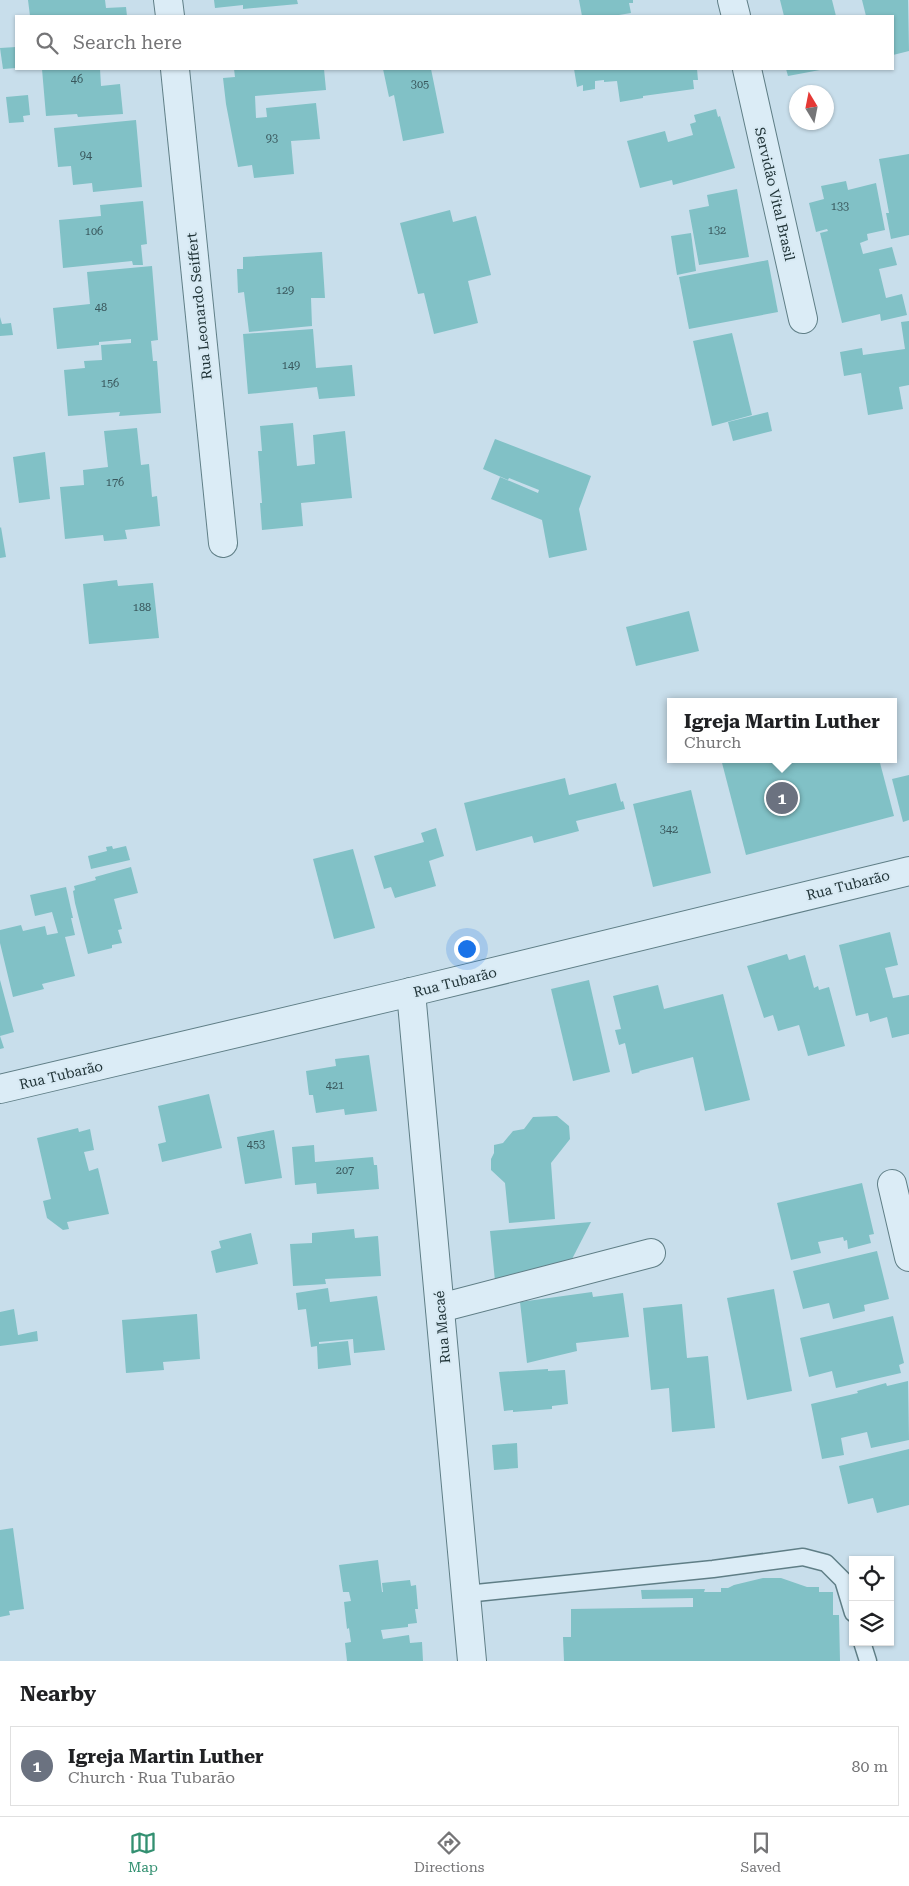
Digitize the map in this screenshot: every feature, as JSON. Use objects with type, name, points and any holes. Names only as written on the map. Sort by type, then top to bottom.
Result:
[{"type":"street","points":[[168,0],[170,15]]},
{"type":"street","points":[[732,0],[736,15]]},
{"type":"street","name":"Rua Leonardo Seiffert","points":[[175,70],[223,543]]},
{"type":"street","name":"Servidão Vital Brasil","points":[[747,70],[803,319]]},
{"type":"street","name":"Rua Tubarão","points":[[0,1089],[411,992],[909,871]]},
{"type":"street","name":"Rua Macaé","points":[[411,992],[472,1661]]},
{"type":"street","points":[[892,1184],[909,1257]]},
{"type":"street","points":[[440,1308],[651,1253]]},
{"type":"lane","points":[[466,1594],[713,1569],[803,1557],[826,1563],[843,1580],[849,1601]]},
{"type":"lane","points":[[863,1646],[868,1661]]},
{"type":"building","points":[[28,0],[105,0],[106,8],[126,7],[127,15],[30,15]]},
{"type":"building","points":[[214,0],[297,0],[298,4],[243,9],[243,5],[215,8]]},
{"type":"building","points":[[579,0],[633,0],[633,3],[629,3],[631,13],[619,15],[582,15]]},
{"type":"building","points":[[780,0],[832,0],[836,15],[784,15]]},
{"type":"building","points":[[862,0],[908,0],[909,51],[894,55],[894,15],[866,15]]},
{"type":"building","points":[[15,47],[15,68],[3,69],[0,48]]},
{"type":"building","points":[[42,70],[100,70],[101,86],[120,84],[123,114],[78,117],[77,114],[46,116]]},
{"type":"building","points":[[234,70],[324,70],[326,90],[255,96],[256,118],[267,117],[266,108],[316,103],[320,139],[291,141],[294,174],[254,178],[252,165],[238,167],[223,78],[235,77]]},
{"type":"building","points":[[383,70],[431,70],[444,133],[403,141],[394,95],[389,97]]},
{"type":"building","points":[[574,70],[697,70],[698,80],[693,80],[694,89],[643,96],[643,98],[620,102],[617,81],[595,81],[595,89],[583,91],[583,85],[577,87]]},
{"type":"building","points":[[786,70],[820,70],[788,76]]},
{"type":"building","points":[[28,95],[30,115],[23,116],[24,122],[9,123],[6,97]]},
{"type":"building","points":[[716,109],[718,117],[720,116],[735,168],[673,185],[672,180],[640,188],[627,141],[665,131],[668,142],[693,135],[690,124],[696,122],[694,115]]},
{"type":"building","points":[[136,120],[142,187],[93,192],[92,183],[73,185],[71,166],[58,167],[54,128]]},
{"type":"building","points":[[909,154],[909,235],[891,239],[886,213],[889,213],[879,159]]},
{"type":"building","points":[[846,181],[848,190],[876,183],[885,230],[867,234],[868,240],[860,243],[863,254],[892,247],[897,265],[879,269],[886,298],[902,294],[907,315],[881,321],[880,314],[842,323],[820,233],[828,231],[827,229],[816,232],[809,203],[824,199],[821,186]]},
{"type":"building","points":[[737,189],[749,257],[699,265],[689,210],[709,206],[707,195]]},
{"type":"building","points":[[143,201],[147,244],[141,245],[143,265],[133,265],[132,261],[63,268],[59,220],[101,216],[100,205]]},
{"type":"building","points":[[450,210],[453,222],[476,216],[491,275],[468,281],[478,323],[434,334],[424,293],[418,294],[400,223]]},
{"type":"building","points":[[691,233],[696,271],[677,275],[671,236]]},
{"type":"building","points":[[322,252],[325,298],[311,298],[312,326],[249,332],[244,292],[238,293],[237,269],[243,269],[243,257]]},
{"type":"building","points":[[768,260],[778,312],[689,329],[679,277]]},
{"type":"building","points":[[152,266],[158,340],[151,341],[153,361],[157,361],[161,413],[119,416],[120,412],[68,416],[64,370],[85,368],[84,361],[102,360],[101,345],[131,343],[131,339],[99,342],[99,345],[57,349],[53,308],[90,304],[87,272]]},
{"type":"building","points":[[0,317],[2,324],[11,323],[13,335],[0,336]]},
{"type":"building","points":[[909,321],[909,385],[899,387],[903,409],[868,415],[861,373],[844,376],[840,352],[862,348],[863,355],[905,349],[901,322]]},
{"type":"building","points":[[313,329],[316,368],[352,365],[355,396],[319,399],[317,387],[248,394],[243,334]]},
{"type":"building","points":[[732,333],[752,415],[712,426],[693,341]]},
{"type":"building","points":[[768,412],[772,431],[733,441],[728,422]]},
{"type":"building","points":[[293,423],[297,466],[315,464],[313,435],[345,431],[352,498],[301,503],[303,526],[262,530],[258,451],[262,451],[260,426]]},
{"type":"building","points":[[137,428],[141,465],[149,464],[152,497],[157,496],[160,526],[125,530],[127,539],[104,541],[103,535],[65,539],[60,487],[84,485],[83,470],[108,467],[104,431]]},
{"type":"building","points":[[495,439],[591,476],[579,509],[587,550],[549,558],[542,520],[491,499],[500,477],[538,493],[539,490],[509,478],[508,480],[483,469]]},
{"type":"building","points":[[45,452],[50,499],[19,503],[13,457]]},
{"type":"building","points":[[0,528],[6,557],[0,558]]},
{"type":"building","points":[[117,580],[118,586],[153,583],[159,638],[89,644],[83,584]]},
{"type":"building","points":[[689,611],[699,651],[636,666],[626,627]]},
{"type":"building","points":[[722,763],[880,763],[894,816],[746,855]]},
{"type":"building","points":[[909,775],[909,820],[903,822],[892,779]]},
{"type":"building","points":[[565,778],[569,795],[616,783],[625,809],[576,821],[579,831],[534,843],[532,836],[476,851],[464,803]]},
{"type":"building","points":[[691,790],[711,873],[653,887],[633,804]]},
{"type":"building","points":[[436,828],[444,856],[429,861],[436,886],[395,898],[391,887],[384,889],[374,856],[424,842],[421,833]]},
{"type":"building","points":[[112,846],[113,849],[126,846],[130,860],[91,869],[88,856],[107,851],[106,847]]},
{"type":"building","points":[[353,849],[375,928],[334,939],[313,859]]},
{"type":"building","points":[[131,867],[138,893],[114,899],[122,929],[118,930],[122,943],[112,945],[112,948],[88,954],[75,903],[74,886],[96,880],[95,877]]},
{"type":"building","points":[[66,887],[75,935],[65,937],[75,976],[42,984],[44,989],[13,997],[0,943],[0,930],[21,925],[23,931],[45,926],[47,935],[58,933],[52,912],[35,916],[30,895]]},
{"type":"building","points":[[890,932],[898,965],[885,968],[893,998],[909,995],[909,1034],[892,1038],[887,1017],[870,1022],[868,1013],[856,1016],[839,945]]},
{"type":"building","points":[[787,954],[789,960],[805,955],[814,988],[818,986],[819,990],[829,987],[845,1046],[808,1056],[799,1025],[778,1031],[773,1015],[764,1018],[747,966]]},
{"type":"building","points":[[0,980],[14,1032],[0,1036]]},
{"type":"building","points":[[589,980],[610,1072],[573,1081],[551,989]]},
{"type":"building","points":[[658,985],[664,1009],[723,994],[750,1100],[705,1111],[693,1057],[632,1074],[625,1043],[619,1045],[615,1030],[621,1029],[613,996]]},
{"type":"building","points":[[0,1036],[4,1048],[0,1049]]},
{"type":"building","points":[[369,1055],[377,1111],[345,1115],[344,1109],[316,1113],[313,1095],[309,1095],[306,1071],[336,1066],[335,1059]]},
{"type":"building","points":[[209,1094],[222,1148],[162,1162],[158,1144],[166,1142],[158,1106]]},
{"type":"building","points":[[557,1116],[569,1126],[570,1139],[551,1163],[555,1219],[509,1223],[505,1183],[491,1170],[494,1145],[503,1143],[513,1131],[524,1129],[533,1117]]},
{"type":"building","points":[[78,1128],[79,1132],[90,1129],[94,1150],[84,1152],[89,1171],[98,1168],[109,1214],[67,1222],[69,1229],[63,1230],[47,1218],[43,1201],[51,1199],[37,1138]]},
{"type":"building","points":[[274,1130],[282,1178],[245,1184],[237,1137]]},
{"type":"building","points":[[314,1145],[315,1162],[373,1157],[374,1165],[377,1165],[379,1189],[317,1194],[316,1183],[295,1185],[292,1147]]},
{"type":"building","points":[[862,1183],[874,1234],[869,1235],[871,1243],[848,1249],[847,1240],[844,1241],[843,1237],[818,1242],[821,1253],[791,1260],[777,1203]]},
{"type":"building","points":[[591,1222],[571,1261],[495,1281],[490,1231]]},
{"type":"building","points":[[354,1229],[355,1238],[378,1236],[381,1276],[325,1279],[326,1284],[293,1286],[290,1244],[312,1243],[312,1233]]},
{"type":"building","points":[[251,1233],[258,1264],[216,1273],[211,1251],[221,1248],[219,1241]]},
{"type":"building","points":[[877,1251],[889,1299],[864,1305],[865,1311],[833,1319],[829,1303],[803,1309],[793,1271]]},
{"type":"building","points":[[328,1288],[330,1302],[377,1296],[385,1350],[354,1353],[353,1339],[319,1342],[319,1344],[348,1341],[351,1365],[318,1369],[317,1346],[311,1347],[306,1309],[298,1310],[296,1293]]},
{"type":"building","points":[[774,1289],[792,1391],[747,1400],[727,1298]]},
{"type":"building","points":[[592,1292],[593,1297],[623,1293],[629,1337],[576,1343],[577,1351],[527,1363],[520,1302]]},
{"type":"building","points":[[682,1304],[687,1358],[708,1356],[715,1428],[672,1432],[669,1388],[651,1390],[643,1308]]},
{"type":"building","points":[[14,1309],[18,1335],[37,1331],[38,1341],[0,1346],[0,1312]]},
{"type":"building","points":[[197,1314],[200,1359],[163,1362],[164,1370],[126,1373],[122,1320]]},
{"type":"building","points":[[893,1316],[904,1363],[899,1365],[901,1373],[836,1388],[832,1371],[809,1377],[800,1338]]},
{"type":"building","points":[[548,1369],[548,1371],[565,1370],[568,1404],[552,1406],[552,1409],[504,1411],[499,1372]]},
{"type":"building","points":[[908,1381],[909,1440],[871,1448],[867,1432],[841,1438],[844,1455],[822,1459],[811,1404],[858,1393],[857,1391],[886,1383],[887,1386]]},
{"type":"building","points":[[517,1443],[518,1468],[494,1470],[492,1445]]},
{"type":"building","points":[[909,1449],[909,1505],[877,1513],[873,1498],[848,1504],[839,1466]]},
{"type":"building","points":[[13,1528],[24,1609],[9,1611],[10,1615],[0,1617],[0,1530]]},
{"type":"building","points":[[378,1560],[382,1592],[382,1583],[410,1580],[411,1586],[416,1585],[418,1609],[415,1609],[417,1623],[408,1624],[408,1627],[381,1630],[383,1639],[409,1635],[410,1643],[422,1642],[423,1661],[347,1661],[345,1643],[351,1642],[349,1628],[347,1629],[344,1602],[351,1601],[349,1592],[343,1592],[339,1565]]},
{"type":"building","points":[[763,1578],[781,1578],[807,1587],[819,1587],[819,1592],[833,1592],[833,1615],[839,1615],[840,1661],[564,1661],[563,1637],[571,1637],[571,1609],[693,1607],[693,1598],[642,1599],[641,1590],[705,1589],[704,1592],[721,1592],[721,1588],[728,1588]]},
{"type":"place","name":"Igreja Martin Luther","points":[[782,798]]}]
